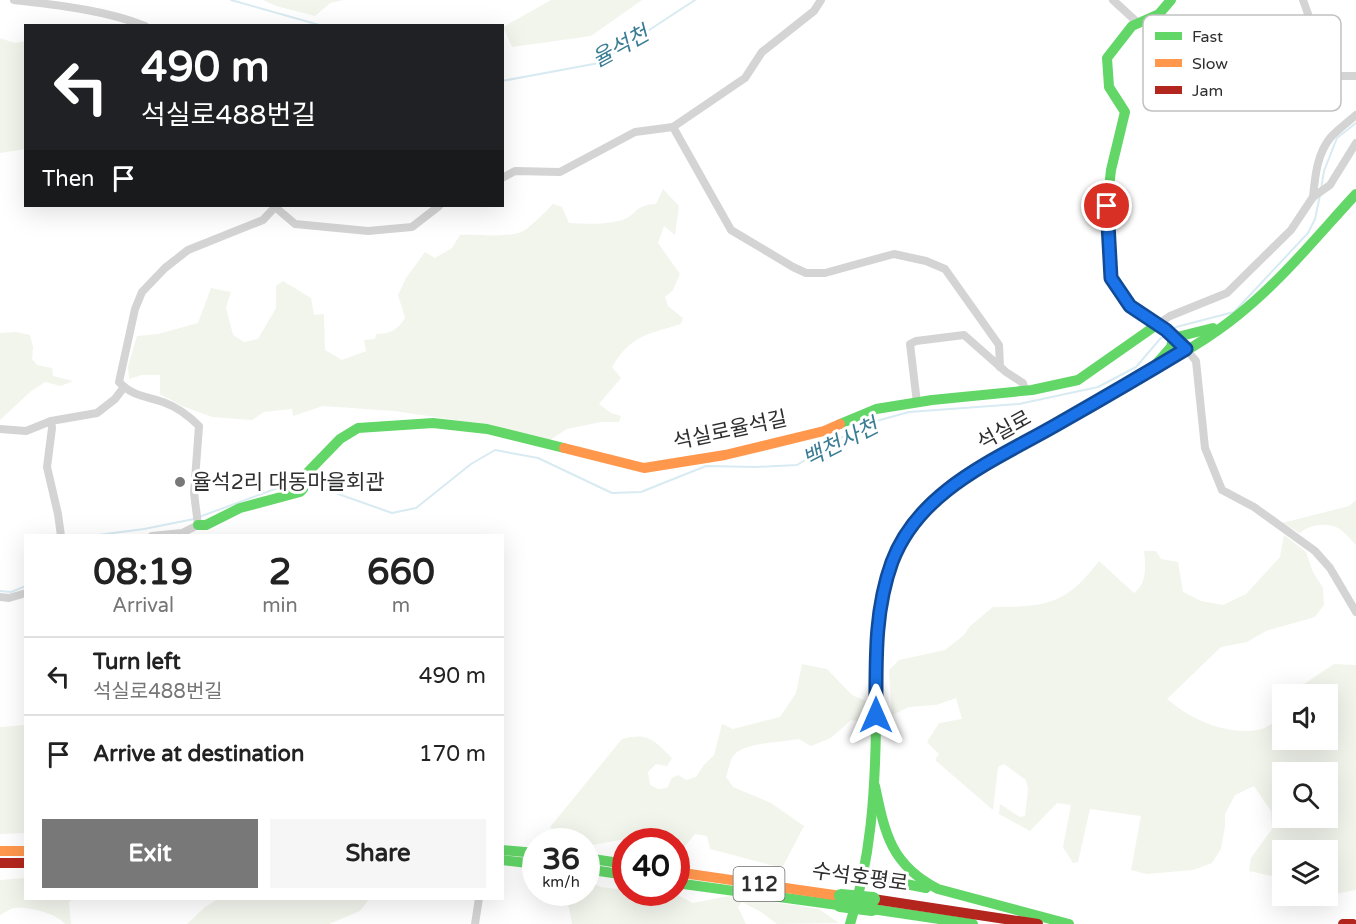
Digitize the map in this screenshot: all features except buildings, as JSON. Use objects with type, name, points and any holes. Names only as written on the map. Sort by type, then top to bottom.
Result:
[{"type":"main road","points":[[1157,15],[1171,0]]},
{"type":"main road","points":[[1143,21],[1132,26],[1107,58],[1110,87],[1125,112],[1111,170],[1107,206],[1111,278],[1130,306],[1167,332],[1171,347],[1150,370]]},
{"type":"main road","name":"석실로","points":[[850,924],[865,876],[870,844],[875,786],[876,650],[880,599],[893,559],[913,525],[945,490],[1227,323],[1269,287],[1356,194]]},
{"type":"main road","name":"석실로율석길","points":[[200,523],[206,525],[240,508],[300,492],[308,472],[340,439],[358,428],[433,423],[487,429],[644,468],[736,452],[824,431],[876,409],[1025,391],[1078,380],[1167,332],[1227,323]]},
{"type":"main road","points":[[875,786],[885,834],[895,853],[909,872],[937,889]]},
{"type":"main road","points":[[504,850],[522,852]]},
{"type":"main road","points":[[0,851],[24,851]]},
{"type":"main road","points":[[504,860],[522,862]]},
{"type":"main road","points":[[0,863],[24,862]]},
{"type":"main road","name":"수석호평로","points":[[690,874],[841,901]]},
{"type":"main road","points":[[865,876],[937,889],[1069,924]]},
{"type":"main road","name":"수석호평로","points":[[690,885],[1038,924]]},
{"type":"main road","name":"수석호평로","points":[[873,904],[973,924]]},
{"type":"main road","points":[[1343,924],[1353,924]]},
{"type":"street","points":[[14,0],[57,5],[132,20],[141,24]]},
{"type":"street","points":[[504,177],[515,171],[560,172],[635,132],[673,127],[745,78],[762,52],[814,11],[821,0]]},
{"type":"street","points":[[1113,0],[1138,23]]},
{"type":"street","points":[[1304,0],[1309,15]]},
{"type":"street","points":[[1314,196],[1316,176],[1323,150],[1330,138],[1356,115]]},
{"type":"street","points":[[673,127],[731,230],[806,273],[825,273],[894,254],[926,261],[945,269],[999,345],[1000,367]]},
{"type":"street","points":[[1356,143],[1330,185],[1314,196],[1291,230],[1227,293],[1170,316],[1167,332],[1196,361],[1205,448],[1222,490],[1254,507],[1314,551],[1330,568],[1356,612]]},
{"type":"street","points":[[172,534],[182,533],[200,523],[194,493],[199,426],[188,415],[164,402],[128,392],[119,382],[135,309],[142,292],[188,250],[263,220],[273,207]]},
{"type":"street","points":[[275,207],[295,224],[368,231],[412,228],[438,207]]},
{"type":"street","points":[[917,403],[910,344],[916,341],[964,335],[1000,367],[1023,383],[1025,391]]},
{"type":"street","points":[[0,429],[26,431],[51,421],[97,413],[115,399],[124,387]]},
{"type":"street","points":[[51,421],[47,467],[61,534]]},
{"type":"street","points":[[0,597],[9,598],[24,594]]},
{"type":"street","points":[[475,924],[479,900]]},
{"type":"shaded area","points":[[263,0],[344,0],[330,3],[315,16],[276,6]]},
{"type":"shaded area","points":[[551,0],[642,0],[591,36],[512,47],[504,26]]},
{"type":"shaded area","points":[[0,38],[15,43],[24,41],[24,149],[0,153]]},
{"type":"shaded area","points":[[663,189],[679,206],[675,235],[664,226],[658,243],[680,274],[673,290],[665,297],[668,306],[683,318],[681,324],[641,337],[633,342],[612,367],[621,378],[599,404],[611,413],[621,416],[619,422],[601,422],[567,429],[547,442],[482,424],[394,411],[323,406],[293,416],[292,409],[264,412],[252,420],[212,417],[182,406],[160,394],[160,375],[142,375],[129,379],[128,366],[137,336],[158,334],[198,323],[211,288],[231,292],[226,307],[233,335],[244,342],[258,339],[276,308],[276,286],[283,281],[311,298],[314,315],[324,314],[325,350],[342,360],[366,351],[364,340],[375,339],[376,334],[393,330],[402,322],[405,318],[398,295],[406,278],[425,252],[435,258],[452,248],[460,235],[500,235],[521,232],[533,224],[553,204],[562,207],[569,223],[616,222],[631,216],[643,206],[656,204]]},
{"type":"shaded area","points":[[16,332],[30,335],[33,347],[32,359],[37,365],[52,368],[53,376],[73,381],[61,386],[45,382],[31,391],[0,420],[0,333]]},
{"type":"shaded area","points":[[1356,500],[1356,545],[1343,531],[1333,526],[1318,525],[1300,533],[1282,523],[1349,506]]},
{"type":"shaded area","points":[[1284,535],[1306,552],[1313,572],[1323,588],[1324,605],[1315,617],[1266,631],[1247,642],[1221,647],[1167,699],[1198,719],[1221,728],[1258,730],[1272,724],[1272,750],[1338,750],[1338,684],[1304,684],[1334,664],[1356,665],[1356,890],[1338,893],[1338,840],[1272,840],[1272,876],[1249,871],[1251,858],[1272,829],[1271,811],[1254,786],[1235,795],[1225,814],[1221,849],[1212,863],[1193,870],[1147,874],[1131,870],[1141,816],[1090,809],[1078,862],[1073,863],[1063,847],[1071,805],[1057,803],[1030,831],[999,814],[1000,804],[1020,817],[1025,816],[1028,789],[1026,780],[1004,764],[998,767],[993,810],[935,760],[939,754],[927,742],[939,723],[962,719],[956,698],[936,705],[909,707],[892,715],[889,670],[899,660],[945,650],[993,607],[1041,604],[1065,595],[1087,576],[1099,561],[1134,593],[1143,580],[1144,551],[1156,551],[1161,559],[1178,562],[1183,592],[1201,601],[1223,605],[1246,594],[1280,557]]},
{"type":"shaded area","points":[[802,664],[827,669],[852,695],[868,702],[869,723],[851,720],[831,738],[811,746],[799,739],[754,745],[734,755],[726,777],[733,787],[771,803],[804,826],[782,868],[710,849],[707,836],[695,834],[690,840],[690,828],[612,828],[612,842],[600,844],[600,828],[550,827],[622,739],[638,736],[650,739],[672,758],[667,766],[656,764],[648,772],[650,785],[658,789],[667,788],[672,778],[678,775],[686,780],[696,777],[714,755],[722,724],[733,729],[780,717],[796,693]]},
{"type":"shaded area","points":[[24,725],[24,833],[0,834],[0,727]]},
{"type":"shaded area","points":[[24,878],[24,900],[71,900],[69,902],[71,924],[65,924],[41,911],[26,908],[14,908],[0,915],[0,880]]},
{"type":"shaded area","points":[[600,887],[612,888],[612,906],[690,906],[690,902],[693,903],[729,896],[819,909],[839,923],[777,924],[742,902],[738,907],[746,924],[572,924],[568,906],[600,906]]},
{"type":"shaded area","points":[[216,900],[368,900],[360,911],[329,924],[187,924]]},
{"type":"waterway","name":"율석천","points":[[231,0],[316,24]]},
{"type":"waterway","name":"율석천","points":[[504,81],[599,63],[695,0]]},
{"type":"waterway","name":"백천사천","points":[[1321,189],[1324,171],[1337,138],[1356,123]]},
{"type":"waterway","name":"백천사천","points":[[310,484],[392,513],[416,508],[471,464],[495,450],[538,458],[612,493],[641,492],[706,466],[797,465],[862,425],[909,412],[1019,404],[1098,387],[1136,367],[1160,339],[1176,327],[1234,312],[1308,233],[1315,219],[1320,195]]},
{"type":"waterway","name":"백천사천","points":[[199,517],[294,482],[301,483]]},
{"type":"waterway","name":"백천사천","points":[[105,534],[194,519]]},
{"type":"waterway","name":"백천사천","points":[[0,591],[11,592],[24,587]]},
{"type":"traffic: fast","points":[[1157,15],[1171,0]]},
{"type":"traffic: fast","points":[[840,424],[876,409],[932,400],[1032,390],[1078,380],[1158,324],[1130,306],[1111,278],[1107,206],[1111,170],[1125,112],[1109,87],[1107,58],[1132,26],[1143,21]]},
{"type":"traffic: fast","points":[[1134,381],[1200,342],[1254,301],[1299,257],[1356,194]]},
{"type":"traffic: fast","points":[[1157,363],[1171,347],[1173,338],[1213,328]]},
{"type":"traffic: fast","points":[[198,525],[206,525],[240,508],[300,492],[308,472],[340,439],[358,428],[433,423],[487,429],[564,448]]},
{"type":"traffic: fast","points":[[850,924],[863,875],[873,801],[876,641],[886,579],[893,559],[917,521],[937,500],[973,473]]},
{"type":"traffic: fast","points":[[875,786],[882,819],[893,846],[900,859],[922,880],[938,889],[1069,924]]},
{"type":"traffic: fast","points":[[504,850],[522,852]]},
{"type":"traffic: fast","points":[[504,860],[522,862]]},
{"type":"traffic: fast","points":[[600,860],[612,862]]},
{"type":"traffic: fast","points":[[600,871],[612,873]]},
{"type":"traffic: fast","points":[[865,876],[926,888]]},
{"type":"traffic: fast","points":[[690,885],[838,905]]},
{"type":"traffic: fast","points":[[841,896],[873,899]]},
{"type":"traffic: fast","points":[[840,905],[872,909]]},
{"type":"traffic: fast","points":[[872,909],[973,924]]},
{"type":"traffic: slow","points":[[564,448],[644,468],[725,455],[824,431],[840,424]]},
{"type":"traffic: slow","points":[[0,851],[24,851]]},
{"type":"traffic: slow","points":[[690,874],[841,896]]},
{"type":"traffic: jam","points":[[973,473],[1134,381]]},
{"type":"traffic: jam","points":[[0,863],[24,863]]},
{"type":"traffic: jam","points":[[873,899],[1038,924]]},
{"type":"traffic: jam","points":[[1343,924],[1353,924]]},
{"type":"place","name":"율석2리 대동마을회관","points":[[180,482]]},
{"type":"route","points":[[876,715],[876,650],[880,599],[893,559],[913,525],[925,510],[945,490],[978,469],[1186,349],[1166,330],[1130,306],[1111,278],[1107,206]]}]
